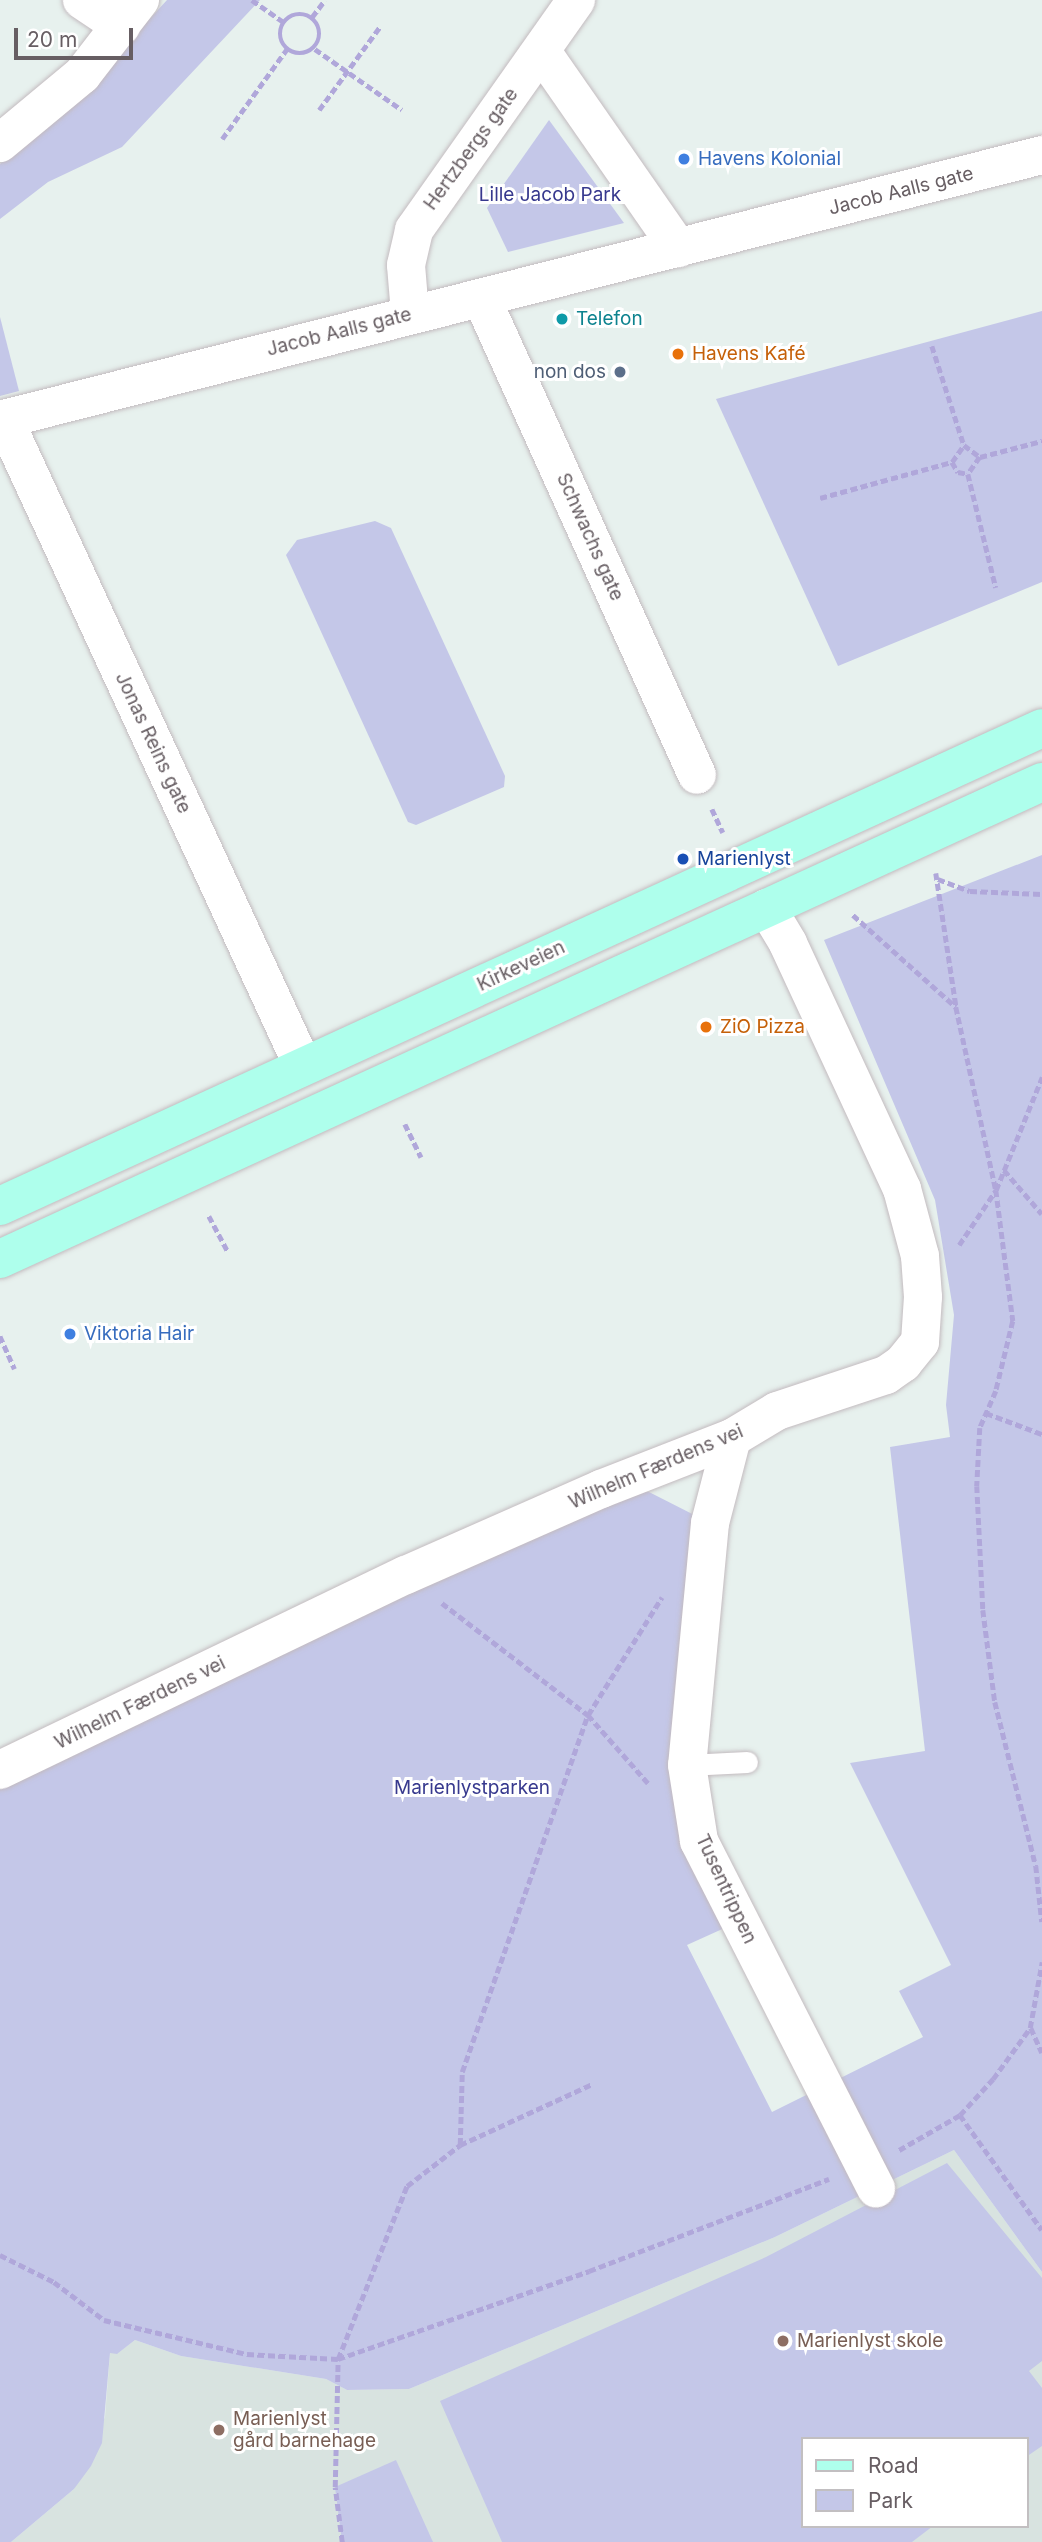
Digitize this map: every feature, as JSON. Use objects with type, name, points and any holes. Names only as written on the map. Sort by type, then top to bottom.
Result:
[{"type":"main road","name":"Kirkeveien","points":[[0,1206],[1042,728]]},
{"type":"main road","points":[[0,1259],[1042,782]]},
{"type":"street","points":[[0,143],[82,75],[131,13],[82,0]]},
{"type":"street","name":"Hertzbergs gate","points":[[410,313],[406,265],[414,230],[542,52],[576,0]]},
{"type":"street","points":[[542,52],[678,248]]},
{"type":"street","name":"Jacob Aalls gate","points":[[2,419],[410,313],[482,299],[1042,155]]},
{"type":"street","name":"Schwachs gate","points":[[482,299],[697,775]]},
{"type":"street","name":"Jonas Reins gate","points":[[2,419],[303,1066]]},
{"type":"street","name":"Wilhelm Færdens vei","points":[[0,1770],[406,1575],[601,1489],[732,1438],[777,1411],[886,1375],[904,1363],[920,1342],[923,1297],[920,1256],[902,1189],[788,943],[767,908]]},
{"type":"street","name":"Tusentrippen","points":[[732,1438],[710,1523],[687,1765],[699,1841],[870,2177]]},
{"type":"lane","points":[[687,1765],[747,1762]]},
{"type":"path","points":[[252,0],[284,22]]},
{"type":"path","points":[[312,17],[325,0]]},
{"type":"path","points":[[294,15],[312,17],[320,29],[315,49],[301,54],[287,49],[281,39],[284,22],[294,15]]},
{"type":"path","points":[[319,110],[379,28]]},
{"type":"path","points":[[222,139],[287,49]]},
{"type":"path","points":[[315,49],[402,110]]},
{"type":"path","points":[[932,346],[964,445],[980,457]]},
{"type":"path","points":[[996,589],[968,474],[980,457],[1042,441]]},
{"type":"path","points":[[820,498],[952,462],[964,445]]},
{"type":"path","points":[[952,462],[958,472],[968,474]]},
{"type":"path","points":[[1042,894],[970,891],[937,878],[956,1007],[996,1190],[1013,1321],[980,1428],[977,1486],[983,1610],[995,1702],[1036,1866],[1042,1922]]},
{"type":"path","points":[[853,915],[956,1007]]},
{"type":"path","points":[[923,1297],[996,1190],[1042,1077]]},
{"type":"path","points":[[405,1124],[421,1157]]},
{"type":"path","points":[[1004,1170],[1042,1214]]},
{"type":"path","points":[[209,1216],[228,1251]]},
{"type":"path","points":[[0,1336],[15,1369]]},
{"type":"path","points":[[986,1413],[1042,1434]]},
{"type":"path","points":[[406,1575],[588,1714],[656,1793]]},
{"type":"path","points":[[460,2145],[462,2072],[588,1714],[667,1590]]},
{"type":"path","points":[[0,2255],[54,2283],[104,2320],[247,2354],[338,2359],[870,2177],[960,2115],[993,2079],[1030,2028],[1042,1962]]},
{"type":"path","points":[[1030,2028],[1042,2053]]},
{"type":"path","points":[[342,2542],[335,2487],[338,2359],[407,2186],[460,2145],[592,2084]]},
{"type":"path","points":[[960,2115],[1042,2230]]},
{"type":"shaded area","name":"Marienlyst skole","points":[[954,2150],[1042,2272],[1042,2542],[11,2542],[74,2489],[105,2417],[110,2353],[118,2353],[135,2340],[181,2356],[326,2379],[347,2390],[409,2389],[775,2237]]},
{"type":"green space","points":[[167,0],[260,0],[122,147],[48,182],[0,219],[0,164],[80,95]]},
{"type":"green space","name":"Lille Jacob Park","points":[[549,120],[624,223],[508,252],[487,208]]},
{"type":"green space","points":[[1042,311],[1042,582],[838,666],[716,399]]},
{"type":"green space","points":[[0,317],[19,391],[0,396]]},
{"type":"green space","points":[[375,521],[391,528],[505,776],[504,787],[416,825],[408,822],[286,555],[297,540]]},
{"type":"green space","name":"Marienlystparken","points":[[1042,855],[1042,2272],[954,2150],[775,2237],[409,2389],[347,2390],[326,2379],[181,2356],[135,2340],[117,2354],[110,2353],[102,2443],[91,2466],[74,2489],[11,2542],[0,2542],[0,1771],[625,1488],[649,1492],[710,1523],[687,1765],[740,1921],[687,1945],[772,2112],[923,2037],[899,1991],[951,1965],[850,1763],[925,1751],[890,1447],[950,1437],[946,1405],[954,1315],[935,1200],[824,940]]},
{"type":"green space","name":"Marienlyst skole","points":[[947,2163],[1042,2278],[1042,2361],[1029,2371],[1042,2388],[1042,2446],[1028,2456],[1028,2437],[800,2437],[800,2528],[930,2528],[912,2542],[502,2542],[440,2401],[766,2257]]},
{"type":"green space","points":[[396,2460],[433,2542],[342,2542],[335,2487]]},
{"type":"place","name":"Havens Kolonial","points":[[684,159]]},
{"type":"place","name":"Telefon","points":[[562,319]]},
{"type":"place","name":"Havens Kafé","points":[[678,354]]},
{"type":"place","name":"non dos","points":[[620,372]]},
{"type":"place","name":"Marienlyst","points":[[683,859]]},
{"type":"place","name":"ZiO Pizza","points":[[706,1027]]},
{"type":"place","name":"Viktoria Hair","points":[[70,1334]]},
{"type":"place","name":"Marienlyst skole","points":[[783,2341]]},
{"type":"place","name":"Marienlyst gård barnehage","points":[[219,2430]]}]
